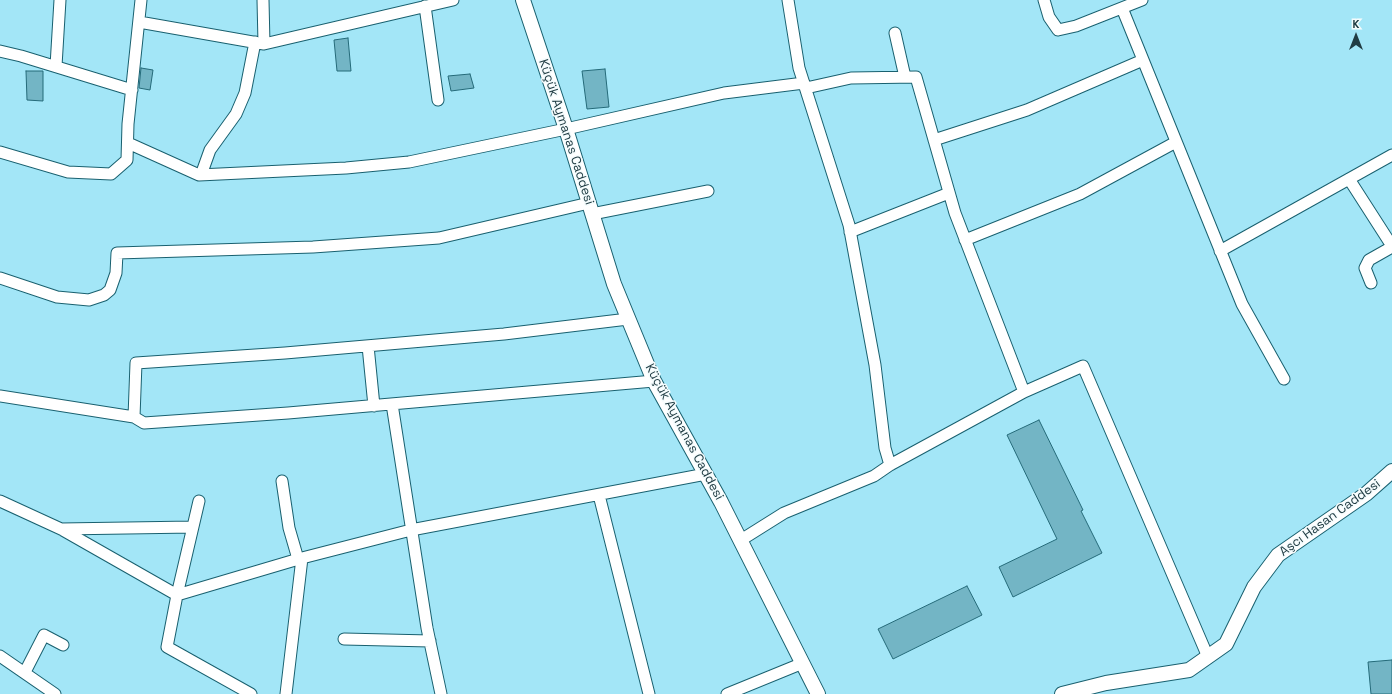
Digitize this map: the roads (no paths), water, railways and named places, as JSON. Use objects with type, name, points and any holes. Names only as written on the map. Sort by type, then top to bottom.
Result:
[{"type":"street","points":[[56,66],[60,0]]},
{"type":"street","points":[[0,152],[68,172],[111,174],[127,160],[128,124],[140,0]]},
{"type":"street","points":[[201,175],[210,150],[236,114],[245,93],[260,43],[263,0]]},
{"type":"street","points":[[139,22],[260,43],[453,0]]},
{"type":"street","name":"Küçük Aymanas Caddesi","points":[[523,0],[566,129],[614,284],[628,319],[654,380],[741,540],[818,694]]},
{"type":"street","points":[[788,0],[800,68],[850,232],[875,366],[885,448],[890,465]]},
{"type":"street","points":[[1044,0],[1049,17],[1058,30],[1076,26],[1142,0]]},
{"type":"street","points":[[425,6],[438,100]]},
{"type":"street","points":[[1122,8],[1242,304],[1284,379]]},
{"type":"street","points":[[896,33],[905,77]]},
{"type":"street","points":[[0,52],[21,56],[56,66],[132,90]]},
{"type":"street","points":[[934,140],[1027,110],[1143,60]]},
{"type":"street","points":[[128,142],[201,175],[346,168],[409,162],[566,129],[724,93],[805,86],[851,78],[916,77],[955,213],[1024,392]]},
{"type":"street","points":[[965,240],[1080,194],[1176,142]]},
{"type":"street","points":[[1220,251],[1392,155]]},
{"type":"street","points":[[1349,179],[1392,246],[1369,260],[1365,268],[1371,283]]},
{"type":"street","points":[[0,278],[57,297],[89,300],[104,295],[110,290],[116,273],[117,253],[314,247],[439,238],[590,208],[708,191]]},
{"type":"street","points":[[850,232],[949,193]]},
{"type":"street","points":[[134,417],[136,363],[285,353],[504,334],[628,319]]},
{"type":"street","points":[[368,346],[374,406]]},
{"type":"street","points":[[741,540],[784,513],[874,476],[890,465],[1024,392],[1083,366],[1208,657]]},
{"type":"street","points":[[0,396],[134,417],[144,423],[280,414],[654,380]]},
{"type":"street","points":[[392,404],[411,530],[430,641],[441,694]]},
{"type":"street","name":"Aşcı Hasan Caddesi","points":[[1062,694],[1106,683],[1189,670],[1226,644],[1254,587],[1278,555],[1366,494],[1392,470]]},
{"type":"street","points":[[0,501],[61,529],[177,595],[300,558],[411,530],[706,474]]},
{"type":"street","points":[[282,481],[289,528],[300,558],[286,694]]},
{"type":"street","points":[[599,495],[649,694]]},
{"type":"street","points":[[199,501],[177,595],[167,647],[251,694]]},
{"type":"street","points":[[61,529],[193,527]]},
{"type":"street","points":[[25,672],[44,634],[63,645]]},
{"type":"street","points":[[344,639],[430,641]]},
{"type":"street","points":[[0,656],[55,694]]},
{"type":"street","points":[[727,694],[803,663]]}]
